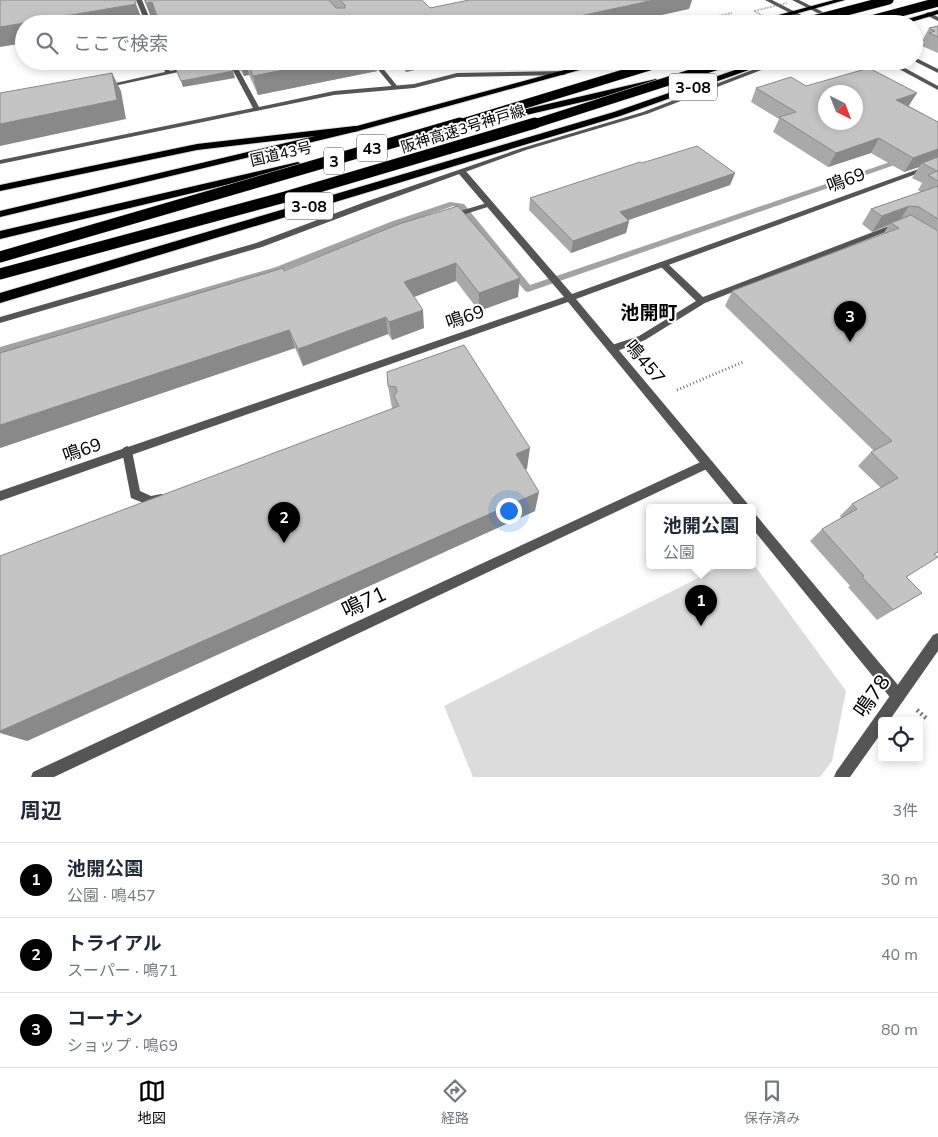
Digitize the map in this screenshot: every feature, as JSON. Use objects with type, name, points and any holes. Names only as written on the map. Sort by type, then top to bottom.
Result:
[{"type":"highway","points":[[781,15],[842,0]]},
{"type":"highway","points":[[832,15],[889,0]]},
{"type":"highway","points":[[890,15],[938,2]]},
{"type":"highway","points":[[923,16],[938,12]]},
{"type":"highway","name":"国道43号","points":[[0,214],[355,129],[575,70]]},
{"type":"highway","name":"阪神高速3号神戸線","points":[[0,257],[355,155],[636,70]]},
{"type":"highway","name":"阪神高速3号神戸線","points":[[0,274],[304,192],[504,133],[703,70]]},
{"type":"highway","name":"国道43号","points":[[0,235],[706,70]]},
{"type":"highway","name":"3-08","points":[[0,298],[617,114],[744,70]]},
{"type":"highway","points":[[0,188],[198,147],[355,129]]},
{"type":"highway","points":[[0,245],[257,175]]},
{"type":"highway","points":[[0,205],[154,176]]},
{"type":"street","points":[[140,0],[146,15]]},
{"type":"street","points":[[768,0],[798,15]]},
{"type":"street","points":[[792,1],[826,15]]},
{"type":"street","points":[[928,14],[938,19]]},
{"type":"street","points":[[923,64],[938,71]]},
{"type":"street","points":[[94,88],[184,70]]},
{"type":"street","points":[[235,70],[257,109]]},
{"type":"street","points":[[381,70],[396,88]]},
{"type":"street","points":[[0,320],[259,245],[524,149],[645,113],[758,70]]},
{"type":"street","points":[[904,70],[938,88]]},
{"type":"street","points":[[0,162],[334,93],[396,88],[457,75],[564,73]]},
{"type":"street","name":"鳴69","points":[[0,496],[570,298],[938,164]]},
{"type":"street","name":"鳴457","points":[[462,172],[570,298],[740,504]]},
{"type":"street","points":[[445,219],[490,205]]},
{"type":"street","points":[[612,349],[642,338],[656,327],[702,301],[900,225],[906,226]]},
{"type":"street","points":[[663,264],[702,301]]},
{"type":"street","points":[[127,451],[135,494],[150,501],[172,496]]},
{"type":"street","name":"鳴71","points":[[38,777],[707,464]]},
{"type":"street","points":[[756,524],[898,696]]},
{"type":"street","name":"鳴78","points":[[841,777],[938,640]]},
{"type":"path","points":[[761,15],[754,11],[792,1]]},
{"type":"path","points":[[674,391],[743,362]]},
{"type":"shaded area","points":[[756,567],[846,691],[832,761],[820,777],[473,777],[444,706],[716,569],[756,569]]},
{"type":"building","points":[[0,0],[135,0],[136,4],[71,15],[15,15],[15,24],[0,27]]},
{"type":"building","points":[[145,0],[329,0],[336,8],[345,8],[345,5],[340,0],[422,0],[430,8],[469,0],[654,0],[585,15],[157,15],[152,2],[146,3]]},
{"type":"building","points":[[938,26],[938,37],[929,33],[935,31],[929,28]]},
{"type":"building","points":[[176,70],[233,71],[181,81]]},
{"type":"building","points":[[251,70],[284,70],[253,76]]},
{"type":"building","points":[[862,70],[873,70],[917,93],[896,100],[938,122],[938,149],[913,158],[879,138],[836,153],[779,117],[796,112],[756,88],[791,77],[806,86]]},
{"type":"building","points":[[112,73],[117,100],[0,124],[0,93]]},
{"type":"building","points":[[697,146],[735,173],[620,212],[629,221],[573,241],[530,198],[640,162],[642,163]]},
{"type":"building","points":[[938,157],[938,181],[928,175],[937,171],[922,163]]},
{"type":"building","points":[[938,186],[938,219],[919,207],[909,206],[882,216],[871,209]]},
{"type":"building","points":[[458,206],[520,278],[479,293],[456,263],[404,282],[423,310],[389,322],[386,317],[298,349],[289,330],[0,425],[0,353],[283,268],[284,271],[399,224]]},
{"type":"building","points":[[911,215],[938,231],[938,552],[934,554],[938,557],[906,577],[922,593],[893,610],[862,577],[864,576],[822,529],[857,509],[852,504],[898,478],[871,452],[892,441],[732,291],[899,228],[891,223]]},
{"type":"building","points":[[464,345],[530,448],[516,454],[539,492],[0,731],[0,556],[399,406],[394,396],[397,392],[396,387],[388,386],[387,372]]},
{"type":"waterway","points":[[0,351],[279,269],[396,223],[453,204],[461,206],[528,289],[902,161]]},
{"type":"place","name":"コーナン","points":[[850,342]]},
{"type":"place","name":"トライアル","points":[[284,543]]},
{"type":"place","name":"池開公園","points":[[701,626]]},
{"type":"district","name":"池開町","points":[[649,312]]}]
